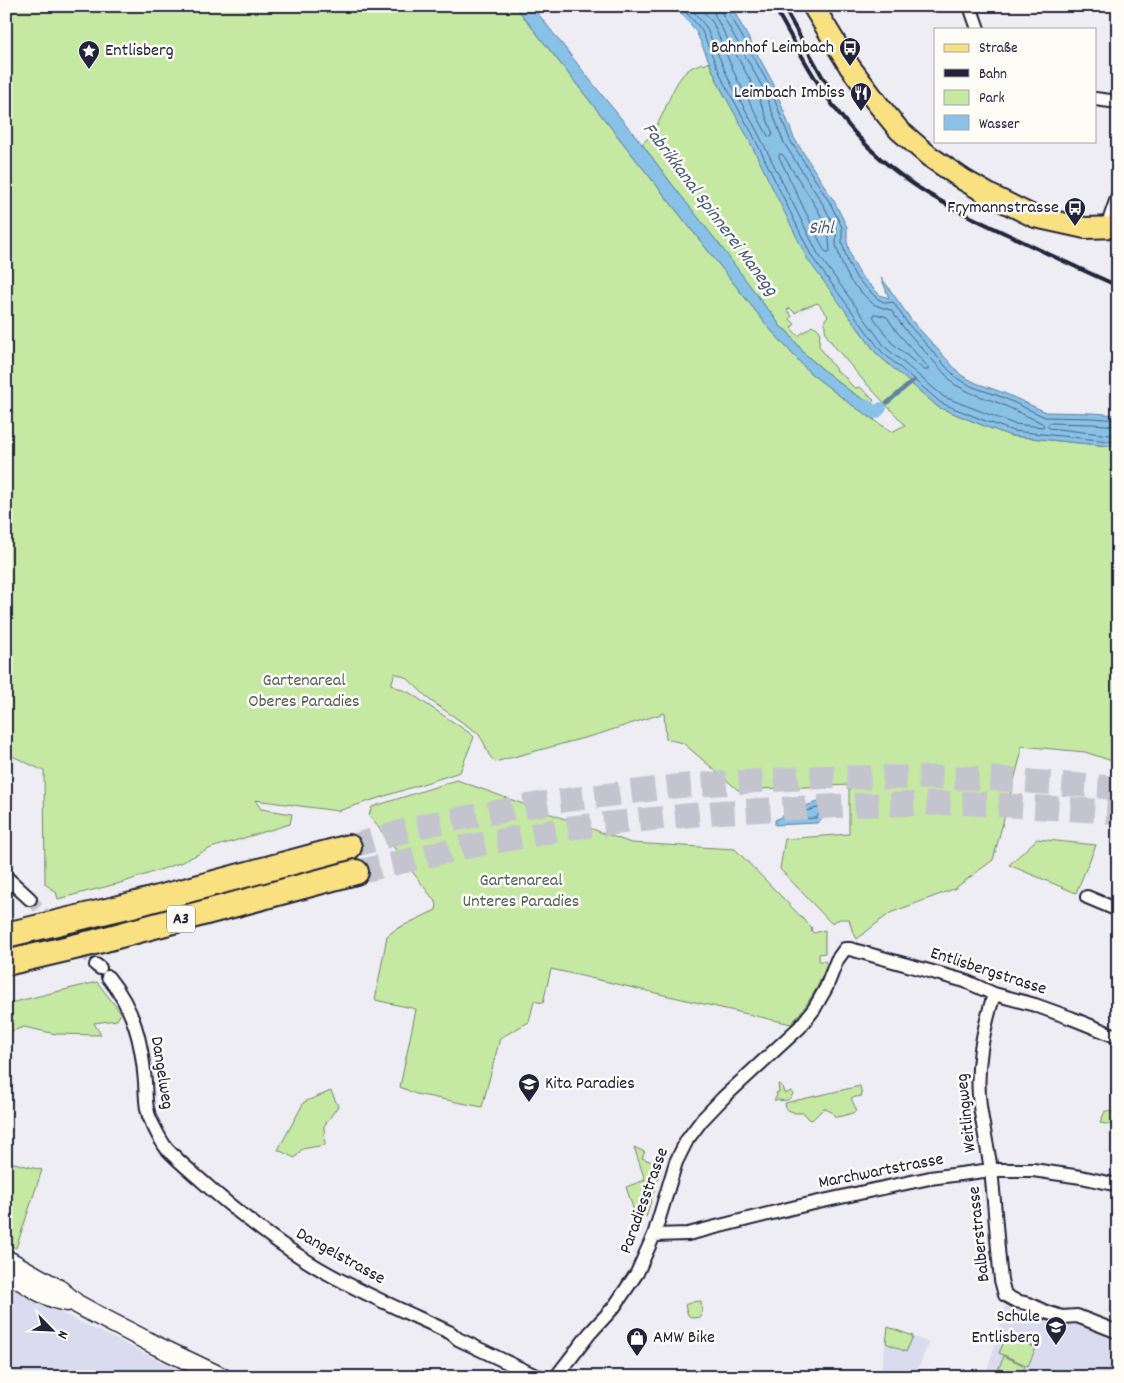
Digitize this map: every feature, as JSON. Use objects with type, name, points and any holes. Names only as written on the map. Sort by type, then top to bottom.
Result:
[{"type":"highway","name":"A3","points":[[6,935],[127,906],[349,847]]},
{"type":"highway","name":"A3","points":[[6,963],[147,928],[356,872]]},
{"type":"main road","points":[[813,6],[850,67],[876,103],[899,130],[929,156],[990,195],[1035,217],[1075,227],[1112,227]]},
{"type":"main road","points":[[6,1259],[60,1289],[77,1304],[222,1377]]},
{"type":"main road","points":[[6,1272],[54,1299],[77,1304]]},
{"type":"street","points":[[970,6],[978,28]]},
{"type":"street","points":[[1096,99],[1118,102]]},
{"type":"street","points":[[1112,227],[1118,195]]},
{"type":"street","points":[[6,876],[30,899]]},
{"type":"street","points":[[1087,897],[1118,910]]},
{"type":"street","name":"Entlisbergstrasse","points":[[845,949],[965,981],[994,994],[1035,1005],[1071,1018],[1118,1038]]},
{"type":"street","name":"Paradiesstrasse","points":[[561,1375],[590,1332],[614,1307],[637,1273],[654,1234],[676,1162],[687,1140],[702,1120],[723,1098],[800,1027],[814,1009],[826,988],[837,960],[845,949]]},
{"type":"street","name":"Dangelweg","points":[[101,970],[125,1001],[136,1029],[143,1065],[146,1107],[151,1122]]},
{"type":"street","name":"Weitlingweg","points":[[991,1170],[978,1086],[982,1036],[994,994]]},
{"type":"street","name":"Dangelstrasse","points":[[151,1122],[166,1148],[185,1166],[239,1213],[304,1259],[342,1281],[452,1333],[458,1339],[536,1376],[543,1377]]},
{"type":"street","name":"Marchwartstrasse","points":[[654,1234],[688,1234],[796,1207],[930,1178],[991,1170],[1033,1170],[1118,1185]]},
{"type":"street","name":"Balberstrasse","points":[[991,1170],[1001,1280],[1005,1295],[1046,1312],[1062,1316],[1078,1316],[1118,1332]]},
{"type":"shaded area","points":[[6,1286],[179,1370],[175,1377],[6,1377]]},
{"type":"shaded area","name":"Schule Entlisberg","points":[[1005,1305],[1085,1326],[1118,1340],[1118,1377],[985,1377]]},
{"type":"shaded area","points":[[888,1327],[929,1343],[914,1377],[880,1377]]},
{"type":"green space","name":"Gartenareal Oberes Paradies","points":[[6,6],[515,6],[769,328],[809,372],[849,403],[892,432],[905,425],[862,379],[827,336],[825,319],[828,316],[818,303],[795,313],[790,308],[787,310],[792,316],[790,319],[795,324],[791,328],[798,336],[812,326],[816,327],[820,331],[819,346],[836,370],[851,385],[856,388],[860,387],[874,400],[871,404],[827,373],[804,353],[787,331],[781,327],[642,144],[656,126],[677,83],[684,74],[693,67],[709,62],[719,85],[846,312],[877,354],[938,407],[982,425],[1011,436],[1118,447],[1118,763],[1085,752],[1021,746],[1021,754],[993,860],[954,889],[890,913],[857,939],[849,919],[840,919],[831,923],[780,869],[785,839],[849,834],[849,785],[738,790],[683,743],[666,739],[664,713],[599,734],[495,762],[489,755],[478,733],[431,701],[407,678],[395,673],[391,685],[410,693],[474,737],[460,772],[338,811],[255,800],[261,809],[292,814],[290,824],[211,848],[180,863],[124,882],[58,899],[56,892],[45,884],[44,771],[6,753]]},
{"type":"green space","name":"Gartenareal Unteres Paradies","points":[[457,780],[631,843],[735,849],[812,928],[811,930],[814,933],[825,930],[825,953],[819,954],[819,961],[825,961],[827,964],[812,996],[791,1024],[551,969],[543,1003],[534,1001],[529,1022],[500,1038],[482,1107],[416,1094],[400,1087],[416,1009],[375,1000],[387,936],[396,929],[436,910],[437,904],[369,815],[372,807]]},
{"type":"green space","points":[[1037,839],[1096,845],[1076,893],[1009,865]]},
{"type":"green space","points":[[97,982],[121,1013],[117,1020],[94,1023],[101,1035],[56,1034],[24,1027],[6,1033],[6,1004]]},
{"type":"green space","points":[[778,1084],[782,1086],[784,1093],[791,1091],[793,1094],[789,1099],[774,1100],[777,1096],[776,1093],[779,1092]]},
{"type":"green space","points":[[860,1086],[862,1096],[851,1098],[856,1109],[855,1112],[843,1116],[835,1117],[833,1113],[824,1108],[812,1120],[804,1113],[795,1113],[786,1109],[785,1103]]},
{"type":"green space","points":[[331,1091],[338,1106],[324,1126],[325,1145],[302,1149],[295,1158],[278,1150],[304,1102]]},
{"type":"green space","points":[[1105,1111],[1118,1112],[1118,1126],[1100,1123]]},
{"type":"green space","points":[[634,1147],[645,1152],[642,1158],[662,1166],[646,1217],[634,1211],[626,1187],[645,1180]]},
{"type":"green space","points":[[6,1161],[42,1170],[16,1248],[6,1243]]},
{"type":"green space","points":[[701,1301],[701,1317],[692,1318],[688,1315],[685,1305]]},
{"type":"green space","points":[[888,1327],[913,1336],[906,1352],[886,1343]]},
{"type":"green space","points":[[1007,1335],[1036,1348],[1028,1366],[999,1353]]},
{"type":"green space","points":[[1004,1356],[1025,1366],[1021,1377],[995,1377]]},
{"type":"water","points":[[515,6],[532,6],[642,144],[781,327],[787,331],[804,353],[827,373],[871,404],[871,407],[880,413],[874,420],[809,372],[769,328]]},
{"type":"water","name":"Sihl","points":[[675,6],[731,6],[773,83],[794,138],[834,201],[847,227],[847,242],[852,260],[861,276],[880,295],[889,298],[881,277],[912,321],[961,375],[976,383],[1046,412],[1118,415],[1118,447],[1011,436],[982,425],[938,407],[877,354],[808,260],[747,136],[719,85],[696,31]]},
{"type":"water","points":[[817,802],[826,804],[825,816],[817,823],[775,825],[775,820],[794,810]]},
{"type":"waterway","name":"Fabrikkanal Spinnerei Manegg","points":[[887,403],[914,380]]},
{"type":"waterway","name":"Fabrikkanal Spinnerei Manegg","points":[[866,405],[876,413],[881,408]]},
{"type":"tunnel","points":[[349,847],[425,825],[551,802],[680,786],[824,777],[983,778],[1118,788]]},
{"type":"tunnel","points":[[356,872],[466,847],[575,827],[720,812],[857,805],[967,803],[1118,812]]},
{"type":"tunnel","points":[[30,899],[96,965]]},
{"type":"railway","points":[[774,6],[808,68],[827,97],[849,126],[885,162],[923,191],[944,203],[1118,286]]},
{"type":"railway","points":[[783,6],[822,76],[836,97]]},
{"type":"place","name":"Bahnhof Leimbach","points":[[850,67]]},
{"type":"place","name":"Entlisberg","points":[[89,70]]},
{"type":"place","name":"Leimbach Imbiss","points":[[861,112]]},
{"type":"place","name":"Frymannstrasse","points":[[1075,227]]},
{"type":"place","name":"Kita Paradies","points":[[529,1103]]},
{"type":"place","name":"Schule Entlisberg","points":[[1056,1346]]},
{"type":"place","name":"AMW Bike","points":[[637,1357]]}]
